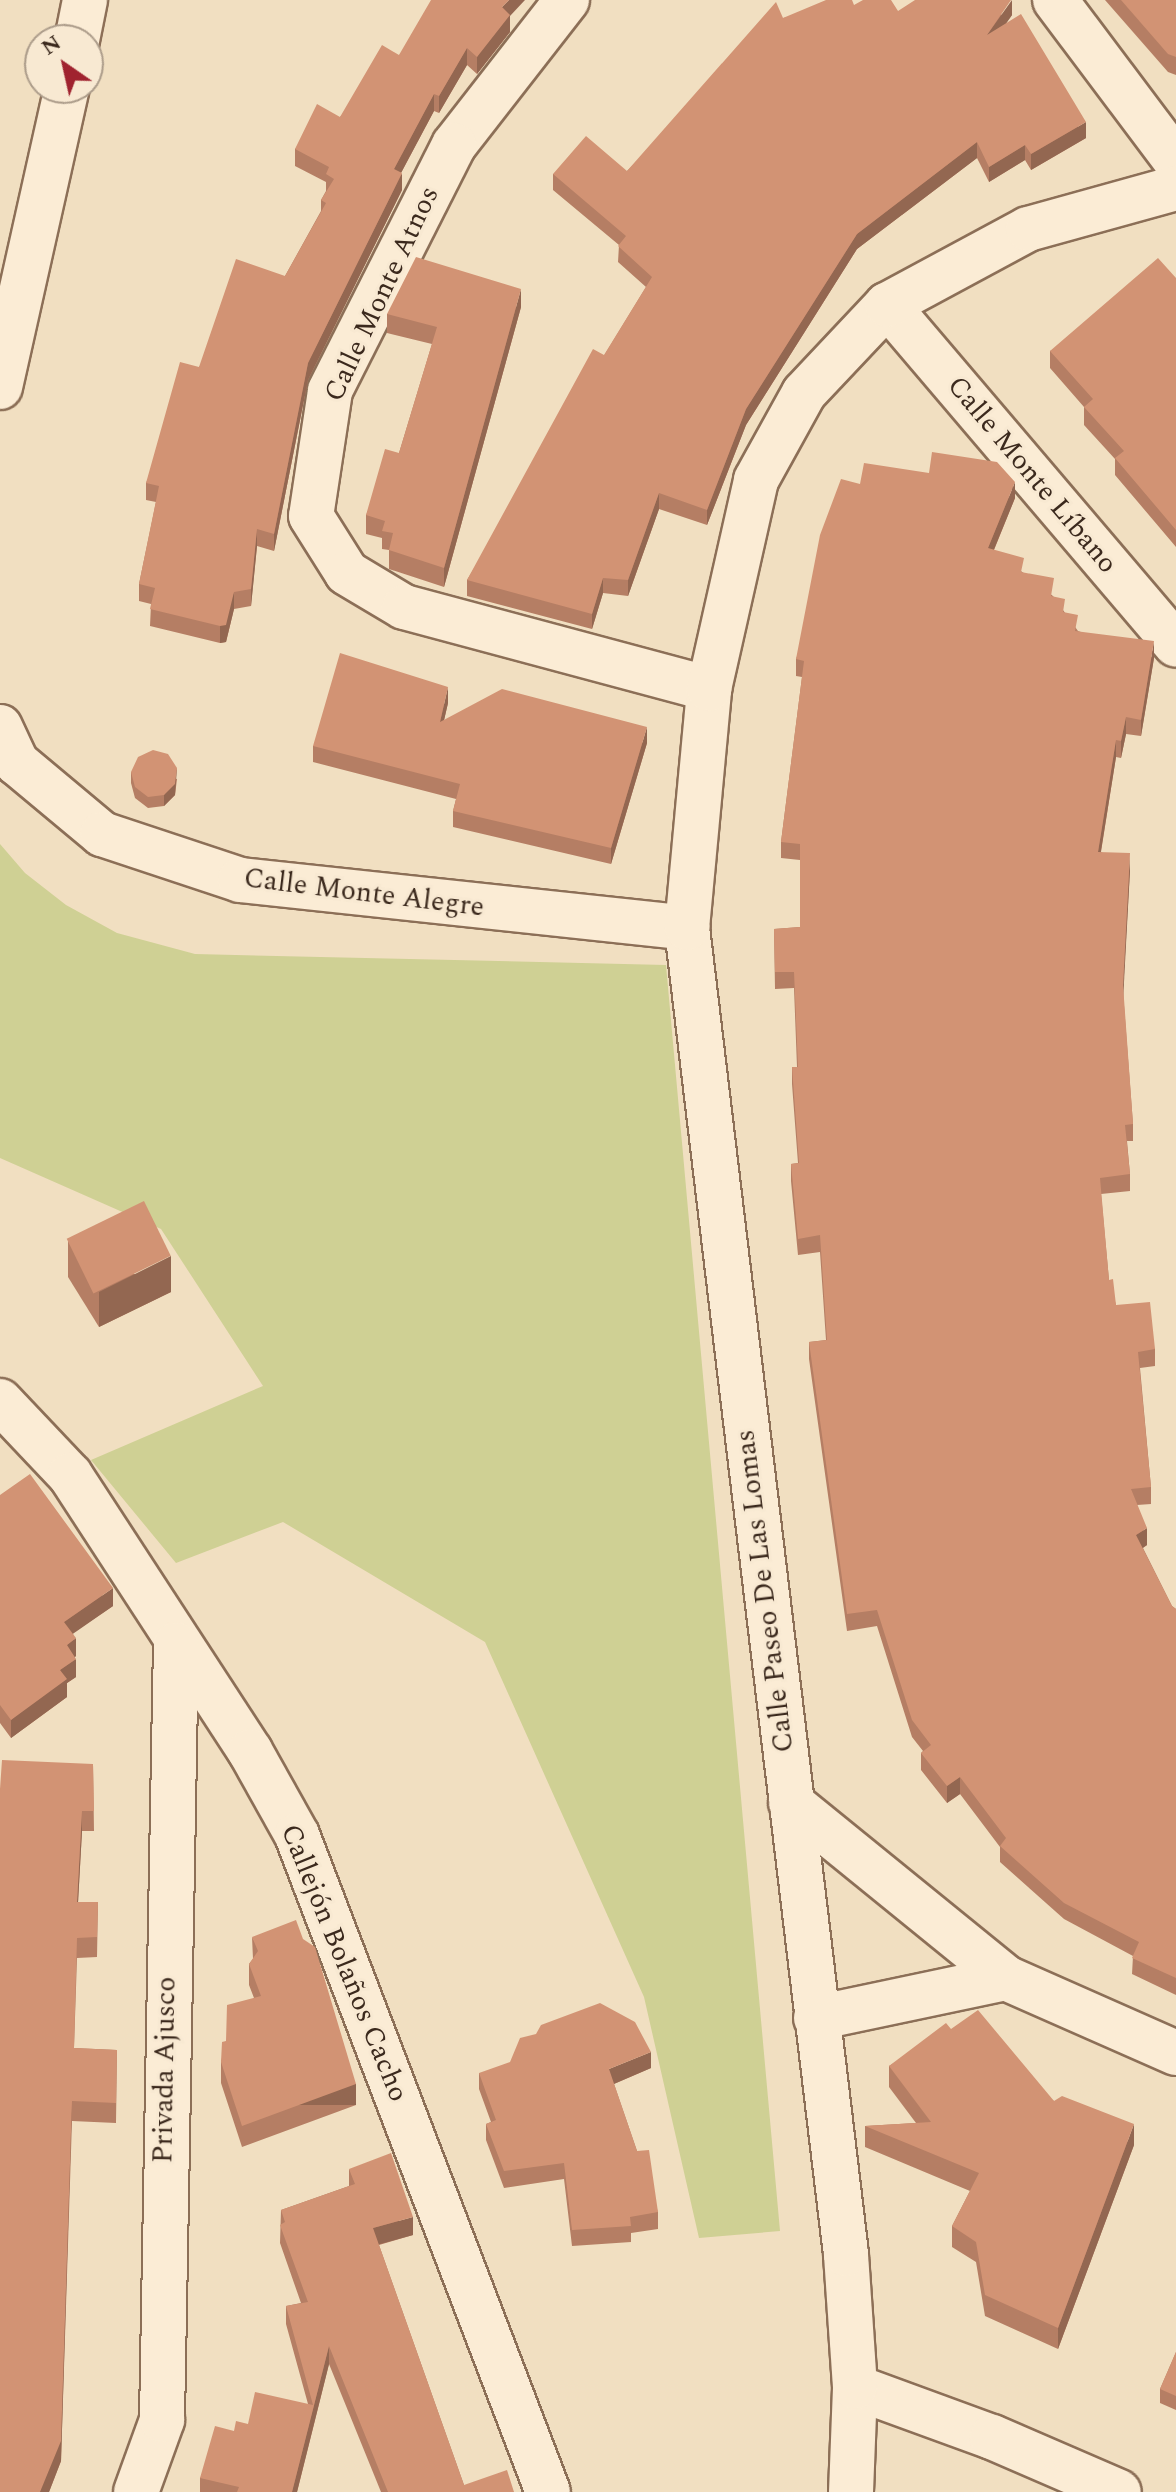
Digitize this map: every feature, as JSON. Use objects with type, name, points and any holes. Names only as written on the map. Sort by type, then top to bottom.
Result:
[{"type":"street","points":[[80,24],[85,0]]},
{"type":"street","name":"Calle Monte Atnos","points":[[567,0],[454,145],[330,391],[311,516],[347,573],[404,607],[709,689]]},
{"type":"street","points":[[1055,0],[1176,161]]},
{"type":"street","points":[[0,387],[63,104]]},
{"type":"street","name":"Calle Paseo De Las Lomas","points":[[851,2492],[855,2387],[846,2254],[687,928],[709,689],[756,480],[804,393],[887,305],[1028,229],[1176,188]]},
{"type":"street","name":"Calle Monte Líbano","points":[[887,305],[1176,645]]},
{"type":"street","name":"Calle Monte Alegre","points":[[0,727],[17,763],[102,834],[240,880],[687,928]]},
{"type":"street","name":"Callejón Bolaños Cacho","points":[[0,1401],[70,1475],[176,1644],[250,1751],[297,1835],[548,2492]]},
{"type":"street","name":"Privada Ajusco","points":[[136,2492],[162,2420],[176,1644]]},
{"type":"street","points":[[791,1803],[1006,1978],[1176,2053]]},
{"type":"street","points":[[816,2018],[1006,1978]]},
{"type":"street","points":[[855,2387],[992,2437],[1119,2492]]},
{"type":"green space","points":[[0,844],[25,873],[66,905],[117,933],[195,954],[666,965],[780,2231],[699,2238],[644,1997],[485,1642],[283,1522],[176,1563],[91,1460],[263,1386],[161,1229],[0,1158]]},
{"type":"building","points":[[431,0],[509,0],[502,7],[510,15],[477,57],[467,48],[439,96],[434,94],[394,169],[402,173],[308,363],[274,534],[257,529],[251,589],[234,592],[226,625],[150,609],[155,588],[139,584],[159,486],[146,483],[180,362],[199,367],[236,259],[285,276],[326,203],[321,200],[334,179],[326,174],[329,167],[295,149],[317,104],[340,117],[382,45],[399,55]]},
{"type":"building","points":[[826,0],[852,0],[854,5],[863,0],[891,0],[898,11],[915,0],[1011,0],[987,35],[1021,14],[1086,122],[1031,154],[1025,145],[989,167],[977,142],[857,234],[746,409],[707,510],[659,493],[628,580],[603,578],[592,614],[467,580],[593,349],[604,355],[652,277],[618,246],[626,236],[553,174],[586,136],[627,171],[776,2],[783,18]]},
{"type":"building","points":[[1121,0],[1176,0],[1176,57],[1168,54]]},
{"type":"building","points":[[416,257],[521,289],[444,568],[389,550],[393,533],[382,531],[385,521],[366,515],[385,449],[399,453],[437,327],[387,314]]},
{"type":"building","points":[[1158,258],[1176,278],[1176,530],[1115,458],[1124,451],[1084,407],[1093,399],[1050,351]]},
{"type":"building","points":[[932,452],[997,462],[1015,482],[988,548],[1024,558],[1021,572],[1054,578],[1051,596],[1065,599],[1063,612],[1078,615],[1075,631],[1154,641],[1141,720],[1126,717],[1121,741],[1116,740],[1098,852],[1130,853],[1123,985],[1133,1124],[1125,1125],[1130,1174],[1100,1178],[1109,1280],[1113,1279],[1116,1305],[1150,1302],[1155,1349],[1138,1352],[1151,1487],[1131,1489],[1147,1528],[1136,1535],[1176,1609],[1176,1978],[1132,1958],[1139,1942],[1064,1903],[1000,1846],[1006,1838],[960,1777],[947,1786],[921,1753],[931,1745],[912,1720],[877,1610],[847,1614],[809,1342],[827,1340],[820,1235],[798,1239],[791,1164],[799,1163],[792,1067],[798,1067],[794,972],[775,972],[774,929],[800,927],[800,844],[781,842],[804,661],[796,659],[820,535],[841,479],[860,484],[864,463],[929,473]]},
{"type":"building","points":[[340,653],[448,687],[440,722],[502,689],[647,727],[611,848],[453,811],[460,784],[313,746]]},
{"type":"building","points":[[153,750],[168,754],[177,768],[175,784],[164,795],[148,797],[135,787],[131,772],[138,757]]},
{"type":"building","points":[[144,1201],[171,1256],[93,1294],[67,1239]]},
{"type":"building","points":[[30,1474],[113,1588],[64,1622],[76,1638],[67,1645],[76,1659],[60,1670],[67,1679],[11,1720],[0,1705],[0,1495]]},
{"type":"building","points":[[2,1760],[93,1764],[94,1811],[82,1811],[77,1902],[98,1902],[97,1937],[77,1938],[74,2048],[117,2050],[116,2103],[72,2101],[61,2441],[40,2492],[0,2492]]},
{"type":"building","points":[[296,1920],[303,1939],[315,1947],[356,2084],[242,2126],[221,2062],[222,2042],[226,2041],[227,2005],[261,1996],[249,1964],[258,1951],[252,1937]]},
{"type":"building","points":[[600,2003],[635,2022],[651,2052],[609,2069],[637,2151],[649,2150],[658,2212],[630,2217],[631,2226],[572,2230],[564,2163],[504,2171],[486,2124],[496,2120],[479,2073],[510,2062],[520,2038],[536,2034],[541,2025]]},
{"type":"building","points":[[978,2010],[1054,2101],[1062,2096],[1134,2124],[1058,2328],[985,2295],[976,2242],[952,2226],[979,2173],[865,2126],[931,2122],[889,2066],[946,2023],[951,2029]]},
{"type":"building","points":[[391,2153],[413,2217],[373,2228],[464,2485],[507,2470],[514,2492],[388,2492],[329,2346],[292,2492],[237,2492],[239,2487],[200,2478],[215,2426],[234,2431],[236,2421],[248,2424],[255,2392],[313,2405],[286,2306],[308,2302],[280,2225],[285,2222],[281,2210],[355,2184],[349,2169]]},
{"type":"building","points":[[1176,2352],[1176,2396],[1160,2389]]}]
